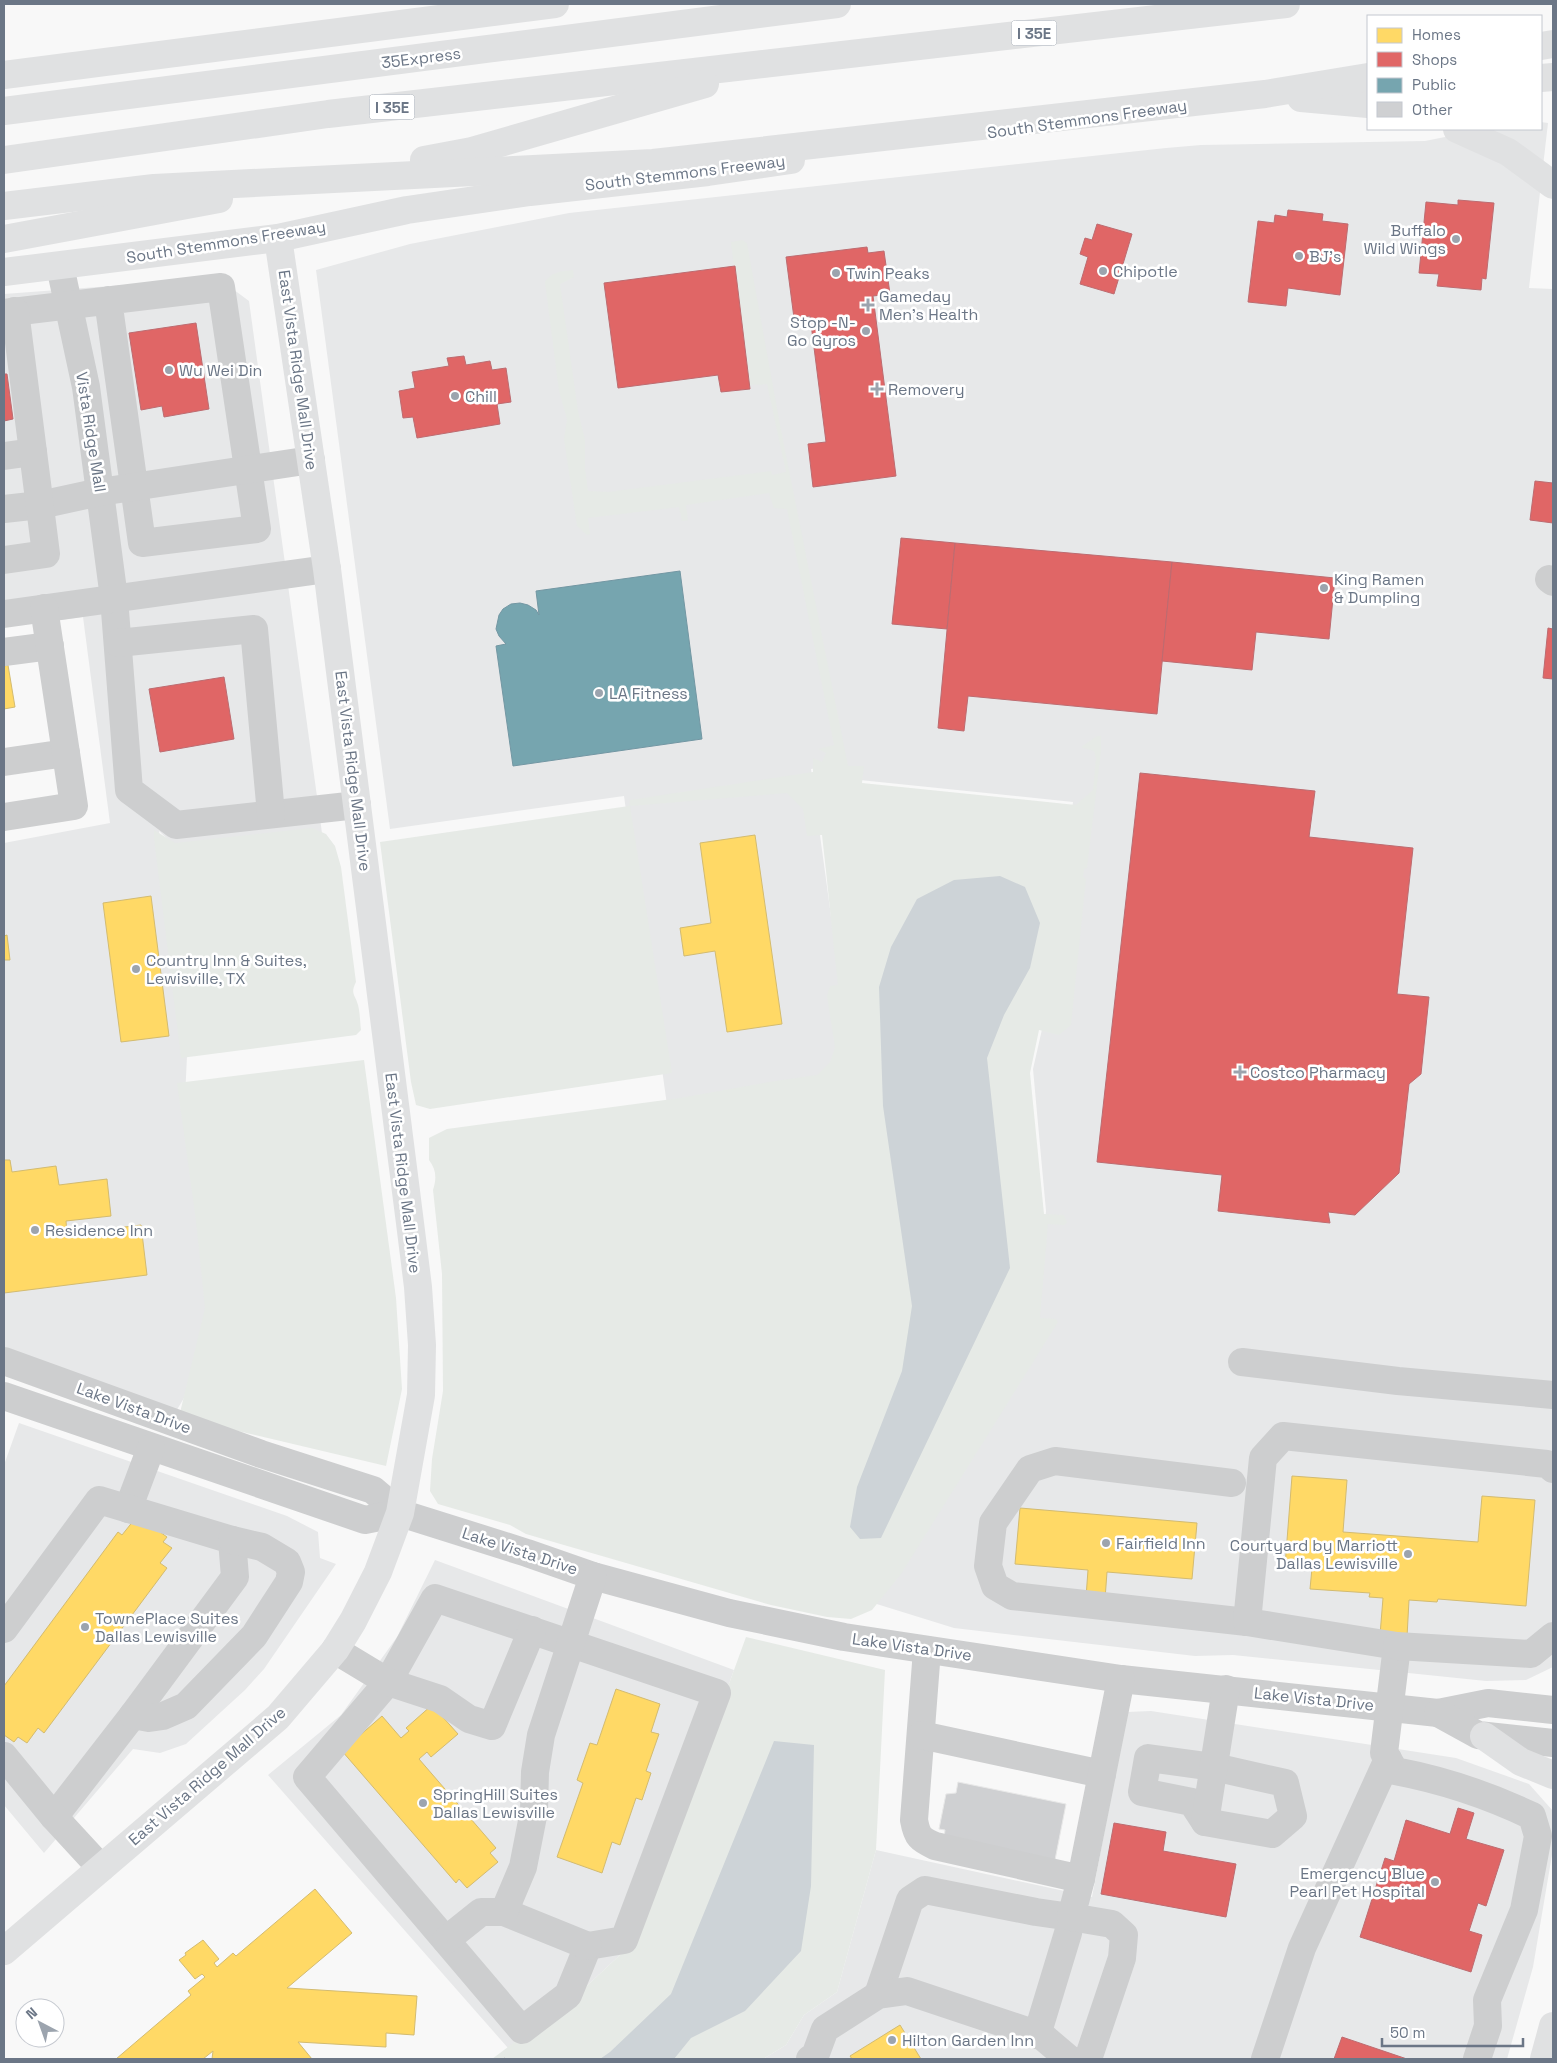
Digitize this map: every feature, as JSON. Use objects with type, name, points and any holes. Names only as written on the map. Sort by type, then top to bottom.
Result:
[{"type":"main road","points":[[4,75],[555,4]]},
{"type":"main road","name":"35Express","points":[[4,111],[837,4]]},
{"type":"main road","name":"I 35E","points":[[4,160],[328,114],[1286,4]]},
{"type":"main road","points":[[4,239],[472,151],[781,62]]},
{"type":"main road","points":[[4,206],[154,188],[653,163],[1265,94],[1367,77]]},
{"type":"main road","name":"South Stemmons Freeway","points":[[4,272],[278,238],[407,210],[530,192],[708,172],[1306,89],[1367,86]]},
{"type":"main road","points":[[1265,94],[1367,104]]},
{"type":"main road","points":[[1459,130],[1508,152],[1553,185]]},
{"type":"main road","name":"East Vista Ridge Mall Drive","points":[[4,1951],[278,1717],[335,1650],[353,1621],[378,1572],[400,1513],[421,1395],[422,1345],[410,1215],[327,569],[278,238]]},
{"type":"main road","points":[[1484,1736],[1521,1762],[1553,1775]]},
{"type":"main road","points":[[1544,2059],[1553,2026]]},
{"type":"street","name":"Vista Ridge Mall","points":[[60,266],[86,387],[114,598],[129,790],[176,824],[357,805]]},
{"type":"street","points":[[4,560],[46,554],[33,452],[9,312],[68,304],[221,287],[257,529],[142,543],[108,300]]},
{"type":"street","points":[[4,456],[33,452]]},
{"type":"street","points":[[4,509],[40,505],[100,492],[311,460]]},
{"type":"street","points":[[4,614],[327,569]]},
{"type":"street","points":[[4,817],[74,806],[44,608]]},
{"type":"street","points":[[118,643],[254,629],[271,814]]},
{"type":"street","points":[[4,652],[50,646]]},
{"type":"street","points":[[4,762],[66,753]]},
{"type":"street","name":"Lake Vista Drive","points":[[4,1361],[261,1454],[374,1490],[400,1513],[593,1576],[729,1613],[844,1637],[1121,1679],[1438,1713],[1488,1703],[1553,1710]]},
{"type":"street","points":[[1242,1362],[1398,1381],[1553,1396]]},
{"type":"street","name":"Lake Vista Drive","points":[[4,1396],[151,1448],[366,1520],[400,1513]]},
{"type":"street","points":[[1247,1622],[1264,1458],[1283,1436],[1548,1464],[1553,1469]]},
{"type":"street","points":[[128,1509],[151,1448]]},
{"type":"street","points":[[1232,1483],[1055,1461],[1030,1469],[993,1523],[988,1566],[995,1586],[1012,1596],[1247,1622],[1397,1646],[1532,1654],[1553,1636]]},
{"type":"street","points":[[4,1629],[99,1500],[232,1540],[262,1547],[287,1562],[291,1572],[289,1582],[254,1636],[186,1706],[163,1716],[149,1718],[133,1715]]},
{"type":"street","points":[[54,1817],[133,1715],[235,1577],[232,1540]]},
{"type":"street","points":[[504,1912],[523,1867],[534,1811],[536,1772],[541,1735],[593,1576]]},
{"type":"street","points":[[446,1940],[481,1912],[504,1912],[588,1946],[624,1940],[717,1693],[435,1598],[388,1682],[307,1777],[522,2030],[568,1995],[588,1946]]},
{"type":"street","points":[[335,1650],[388,1682],[440,1699],[469,1719],[492,1726],[532,1630]]},
{"type":"street","points":[[1397,1646],[1384,1754],[1395,1771],[1430,1777],[1494,1798],[1532,1816],[1538,1836],[1524,1910],[1487,2000],[1488,2026],[1476,2059]]},
{"type":"street","points":[[927,1650],[914,1820],[916,1833],[924,1841],[935,1846],[1081,1879]]},
{"type":"street","points":[[1037,2035],[1081,1879],[1121,1679]]},
{"type":"street","points":[[1205,1822],[1226,1690]]},
{"type":"street","name":"Lake Vista Drive","points":[[1438,1713],[1478,1735],[1553,1744]]},
{"type":"street","points":[[920,1735],[1102,1774]]},
{"type":"street","points":[[4,1756],[54,1817],[101,1868]]},
{"type":"street","points":[[1148,1758],[1214,1767],[1285,1783],[1293,1816],[1272,1834],[1205,1822],[1192,1802],[1142,1792],[1148,1758]]},
{"type":"street","points":[[1265,2059],[1302,1948],[1388,1759]]},
{"type":"street","points":[[878,1995],[910,1900],[925,1890],[1036,1912],[1112,1924],[1124,1936],[1122,1958],[1088,2059]]},
{"type":"street","points":[[810,2059],[815,2056],[825,2028],[878,1995],[907,1991],[1042,2036],[1069,2059]]},
{"type":"shaded area","points":[[1542,122],[1548,123],[1529,288],[1553,289],[1553,1667],[1526,1680],[1486,1681],[1233,1655],[1195,1656],[954,1628],[867,1601],[1039,1312],[1046,1211],[1033,1069],[1043,1025],[1073,802],[850,779],[846,764],[811,769],[853,1078],[667,1105],[624,796],[390,829],[316,270],[410,244],[569,213],[1201,145],[1425,141],[1480,130],[1542,130]]},
{"type":"shaded area","points":[[742,240],[747,243],[781,430],[848,766],[864,766],[862,783],[1076,805],[1093,790],[1096,758],[1094,751],[1081,747],[1097,736],[1101,736],[1101,751],[1087,868],[1084,869],[1083,877],[1086,879],[1071,1025],[1059,1035],[1039,1030],[1030,1073],[1044,1214],[1064,1215],[1067,1223],[1064,1225],[1048,1224],[1040,1318],[1056,1319],[1058,1322],[901,1574],[872,1610],[851,1619],[827,1617],[771,1605],[526,1534],[510,1525],[438,1504],[430,1491],[432,1459],[443,1391],[442,1274],[433,1190],[435,1174],[429,1160],[429,1138],[447,1129],[680,1098],[817,1075],[830,1062],[835,1047],[827,996],[830,986],[838,985],[822,835],[807,836],[803,809],[787,793],[630,806],[672,1073],[430,1109],[416,1105],[411,1082],[380,842],[629,806],[630,800],[813,772],[813,758],[822,762],[826,753],[818,749],[834,745],[787,509],[774,508],[769,493],[686,505],[688,520],[685,521],[682,521],[679,507],[588,518],[590,534],[587,535],[577,526],[564,439],[567,419],[559,391],[545,282],[550,276],[561,272],[573,270],[574,277],[560,284],[578,411],[585,440],[585,468],[588,491],[608,492],[771,471],[772,475],[786,472],[767,384],[748,385],[731,242]]},
{"type":"shaded area","points":[[218,278],[249,301],[322,833],[175,846],[159,831],[187,1056],[185,1098],[209,1306],[184,1398],[175,1413],[4,1347],[4,843],[110,823],[83,617],[4,627],[4,294]]},
{"type":"shaded area","points":[[312,828],[326,834],[335,846],[341,867],[356,982],[353,992],[359,1008],[361,1030],[356,1035],[181,1058],[154,830],[175,843]]},
{"type":"shaded area","points":[[1000,876],[1025,887],[1040,923],[1030,968],[1004,1015],[987,1058],[1010,1268],[881,1538],[860,1539],[850,1527],[857,1487],[902,1371],[912,1306],[883,1106],[879,987],[891,947],[917,899],[954,880]]},
{"type":"shaded area","points":[[364,1060],[396,1298],[402,1389],[386,1466],[179,1417],[205,1308],[196,1221],[177,1083]]},
{"type":"shaded area","points":[[19,1423],[287,1516],[318,1532],[320,1558],[336,1564],[264,1669],[245,1690],[186,1744],[160,1753],[133,1749],[44,1853],[4,1805],[4,1465]]},
{"type":"shaded area","points":[[435,1560],[734,1670],[636,1940],[576,1996],[508,2048],[268,1775],[341,1715],[397,1637]]},
{"type":"shaded area","points":[[746,1637],[885,1670],[876,1850],[837,1992],[804,2015],[786,2045],[763,2059],[492,2059],[576,1996],[636,1940]]},
{"type":"shaded area","points":[[1151,1711],[1456,1758],[1529,1784],[1553,1811],[1553,1849],[1533,1967],[1507,2059],[763,2059],[786,2045],[804,2015],[837,1992],[876,1850],[1092,1897],[1127,1712]]},
{"type":"shaded area","points":[[774,1741],[814,1745],[811,1886],[801,1951],[745,2011],[691,2038],[674,2059],[600,2059],[610,2052],[671,1994]]},
{"type":"building: Homes","points":[[8,665],[15,707],[4,709],[4,666]]},
{"type":"building: Homes","points":[[755,835],[782,1024],[727,1032],[715,951],[684,956],[680,928],[711,923],[700,843]]},
{"type":"building: Homes","name":"Country Inn & Suites, Lewisville, TX","points":[[151,896],[169,1036],[121,1042],[103,903]]},
{"type":"building: Homes","points":[[7,935],[10,960],[4,960],[4,936]]},
{"type":"building: Homes","name":"Residence Inn","points":[[4,1160],[10,1160],[12,1172],[56,1166],[59,1185],[107,1179],[111,1216],[66,1221],[67,1234],[141,1225],[147,1275],[4,1293]]},
{"type":"building: Homes","name":"Courtyard by Marriott Dallas Lewisville","points":[[1292,1476],[1347,1480],[1343,1532],[1478,1542],[1482,1496],[1535,1500],[1526,1606],[1438,1599],[1437,1602],[1409,1600],[1407,1637],[1380,1635],[1383,1598],[1369,1597],[1370,1593],[1310,1589],[1312,1568],[1285,1566]]},
{"type":"building: Homes","name":"Fairfield Inn","points":[[1020,1508],[1197,1523],[1192,1579],[1107,1572],[1105,1599],[1086,1597],[1088,1570],[1015,1564]]},
{"type":"building: Homes","name":"TownePlace Suites Dallas Lewisville","points":[[134,1520],[146,1522],[167,1537],[163,1542],[172,1548],[160,1563],[167,1568],[44,1733],[38,1728],[27,1743],[18,1737],[14,1742],[4,1735],[4,1686],[118,1532],[122,1535]]},
{"type":"building: Homes","points":[[616,1689],[660,1704],[651,1732],[659,1734],[646,1771],[651,1773],[642,1800],[636,1798],[620,1845],[612,1842],[602,1873],[557,1857],[583,1783],[577,1780],[590,1743],[597,1745]]},
{"type":"building: Homes","name":"SpringHill Suites Dallas Lewisville","points":[[432,1705],[458,1734],[431,1757],[427,1752],[419,1759],[496,1848],[490,1853],[498,1862],[467,1888],[459,1879],[456,1883],[342,1751],[382,1716],[401,1738],[409,1731],[406,1728]]},
{"type":"building: Homes","points":[[315,1889],[352,1933],[287,1988],[417,1996],[414,2035],[386,2033],[386,2047],[298,2042],[312,2059],[212,2059],[213,2051],[203,2059],[116,2059],[191,1995],[188,1991],[205,1977],[202,1974],[195,1979],[179,1960],[186,1955],[185,1953],[203,1940],[219,1959],[214,1963],[217,1967],[233,1953],[236,1956]]},
{"type":"building: Homes","name":"Hilton Garden Inn","points":[[900,2025],[921,2059],[852,2059],[850,2056]]},
{"type":"building: Shops","name":"Buffalo Wild Wings","points":[[1458,200],[1494,203],[1486,279],[1482,278],[1481,290],[1437,286],[1439,274],[1419,273],[1426,202],[1458,205]]},
{"type":"building: Shops","name":"BJ's","points":[[1288,210],[1323,214],[1322,221],[1348,224],[1340,295],[1288,288],[1286,306],[1248,302],[1258,221],[1274,223],[1275,215],[1287,217]]},
{"type":"building: Shops","name":"Chipotle","points":[[1097,224],[1132,234],[1114,294],[1080,284],[1088,257],[1080,254],[1085,238],[1092,240]]},
{"type":"building: Shops","points":[[867,247],[868,253],[884,251],[890,294],[873,296],[896,476],[813,487],[808,444],[826,442],[810,316],[794,318],[786,257]]},
{"type":"building: Shops","points":[[735,266],[750,389],[721,392],[718,375],[618,388],[604,283]]},
{"type":"building: Shops","name":"Wu Wei Din","points":[[196,323],[209,409],[164,417],[162,406],[141,410],[129,333]]},
{"type":"building: Shops","name":"Chill","points":[[464,356],[466,365],[490,361],[492,370],[506,368],[511,402],[497,404],[500,424],[417,438],[413,417],[403,418],[399,391],[415,388],[412,372],[449,366],[447,358]]},
{"type":"building: Shops","points":[[4,374],[7,374],[13,419],[4,421]]},
{"type":"building: Shops","points":[[1535,481],[1553,483],[1553,523],[1530,520]]},
{"type":"building: Shops","points":[[901,538],[955,543],[947,629],[892,624]]},
{"type":"building: Shops","points":[[955,543],[1172,562],[1157,714],[968,696],[964,731],[938,728]]},
{"type":"building: Shops","points":[[1172,562],[1335,578],[1329,639],[1256,632],[1252,670],[1162,661]]},
{"type":"building: Shops","points":[[1548,628],[1553,629],[1553,679],[1543,678]]},
{"type":"building: Shops","points":[[224,677],[234,739],[160,752],[149,689]]},
{"type":"building: Shops","points":[[1140,773],[1315,791],[1309,837],[1413,848],[1397,994],[1429,997],[1421,1074],[1409,1084],[1399,1173],[1355,1215],[1328,1212],[1330,1223],[1218,1211],[1222,1175],[1097,1162]]},
{"type":"building: Shops","name":"Emergency Blue Pearl Pet Hospital","points":[[1458,1808],[1474,1813],[1466,1839],[1504,1850],[1486,1906],[1478,1903],[1469,1931],[1482,1935],[1471,1972],[1360,1937],[1385,1858],[1394,1861],[1406,1820],[1450,1834]]},
{"type":"building: Shops","points":[[1114,1823],[1166,1832],[1163,1851],[1236,1864],[1226,1917],[1101,1894]]},
{"type":"building: Shops","points":[[1342,2037],[1407,2059],[1334,2059]]},
{"type":"building: Public","name":"LA Fitness","points":[[680,571],[702,739],[513,766],[496,646],[506,644],[496,629],[499,615],[503,609],[511,604],[520,603],[536,610],[539,615],[536,591]]},
{"type":"building: Other","points":[[958,1782],[1066,1804],[1055,1860],[944,1838],[945,1830],[939,1829],[946,1794],[956,1793]]},
{"type":"place","name":"Buffalo Wild Wings","points":[[1456,239]]},
{"type":"place","name":"BJ's","points":[[1299,256]]},
{"type":"place","name":"Chipotle","points":[[1103,271]]},
{"type":"place","name":"Twin Peaks","points":[[836,273]]},
{"type":"place","name":"Gameday Men's Health","points":[[868,305]]},
{"type":"place","name":"Stop -N- Go Gyros","points":[[866,331]]},
{"type":"place","name":"Wu Wei Din","points":[[169,370]]},
{"type":"place","name":"Removery","points":[[877,389]]},
{"type":"place","name":"Chill","points":[[455,396]]},
{"type":"place","name":"King Ramen & Dumpling","points":[[1324,588]]},
{"type":"place","name":"LA Fitness","points":[[599,693]]},
{"type":"place","name":"Country Inn & Suites, Lewisville, TX","points":[[136,969]]},
{"type":"place","name":"Costco Pharmacy","points":[[1240,1072]]},
{"type":"place","name":"Residence Inn","points":[[35,1230]]},
{"type":"place","name":"Fairfield Inn","points":[[1106,1543]]},
{"type":"place","name":"Courtyard by Marriott Dallas Lewisville","points":[[1408,1554]]},
{"type":"place","name":"TownePlace Suites Dallas Lewisville","points":[[85,1627]]},
{"type":"place","name":"SpringHill Suites Dallas Lewisville","points":[[423,1803]]},
{"type":"place","name":"Emergency Blue Pearl Pet Hospital","points":[[1435,1882]]},
{"type":"place","name":"Hilton Garden Inn","points":[[892,2040]]}]
